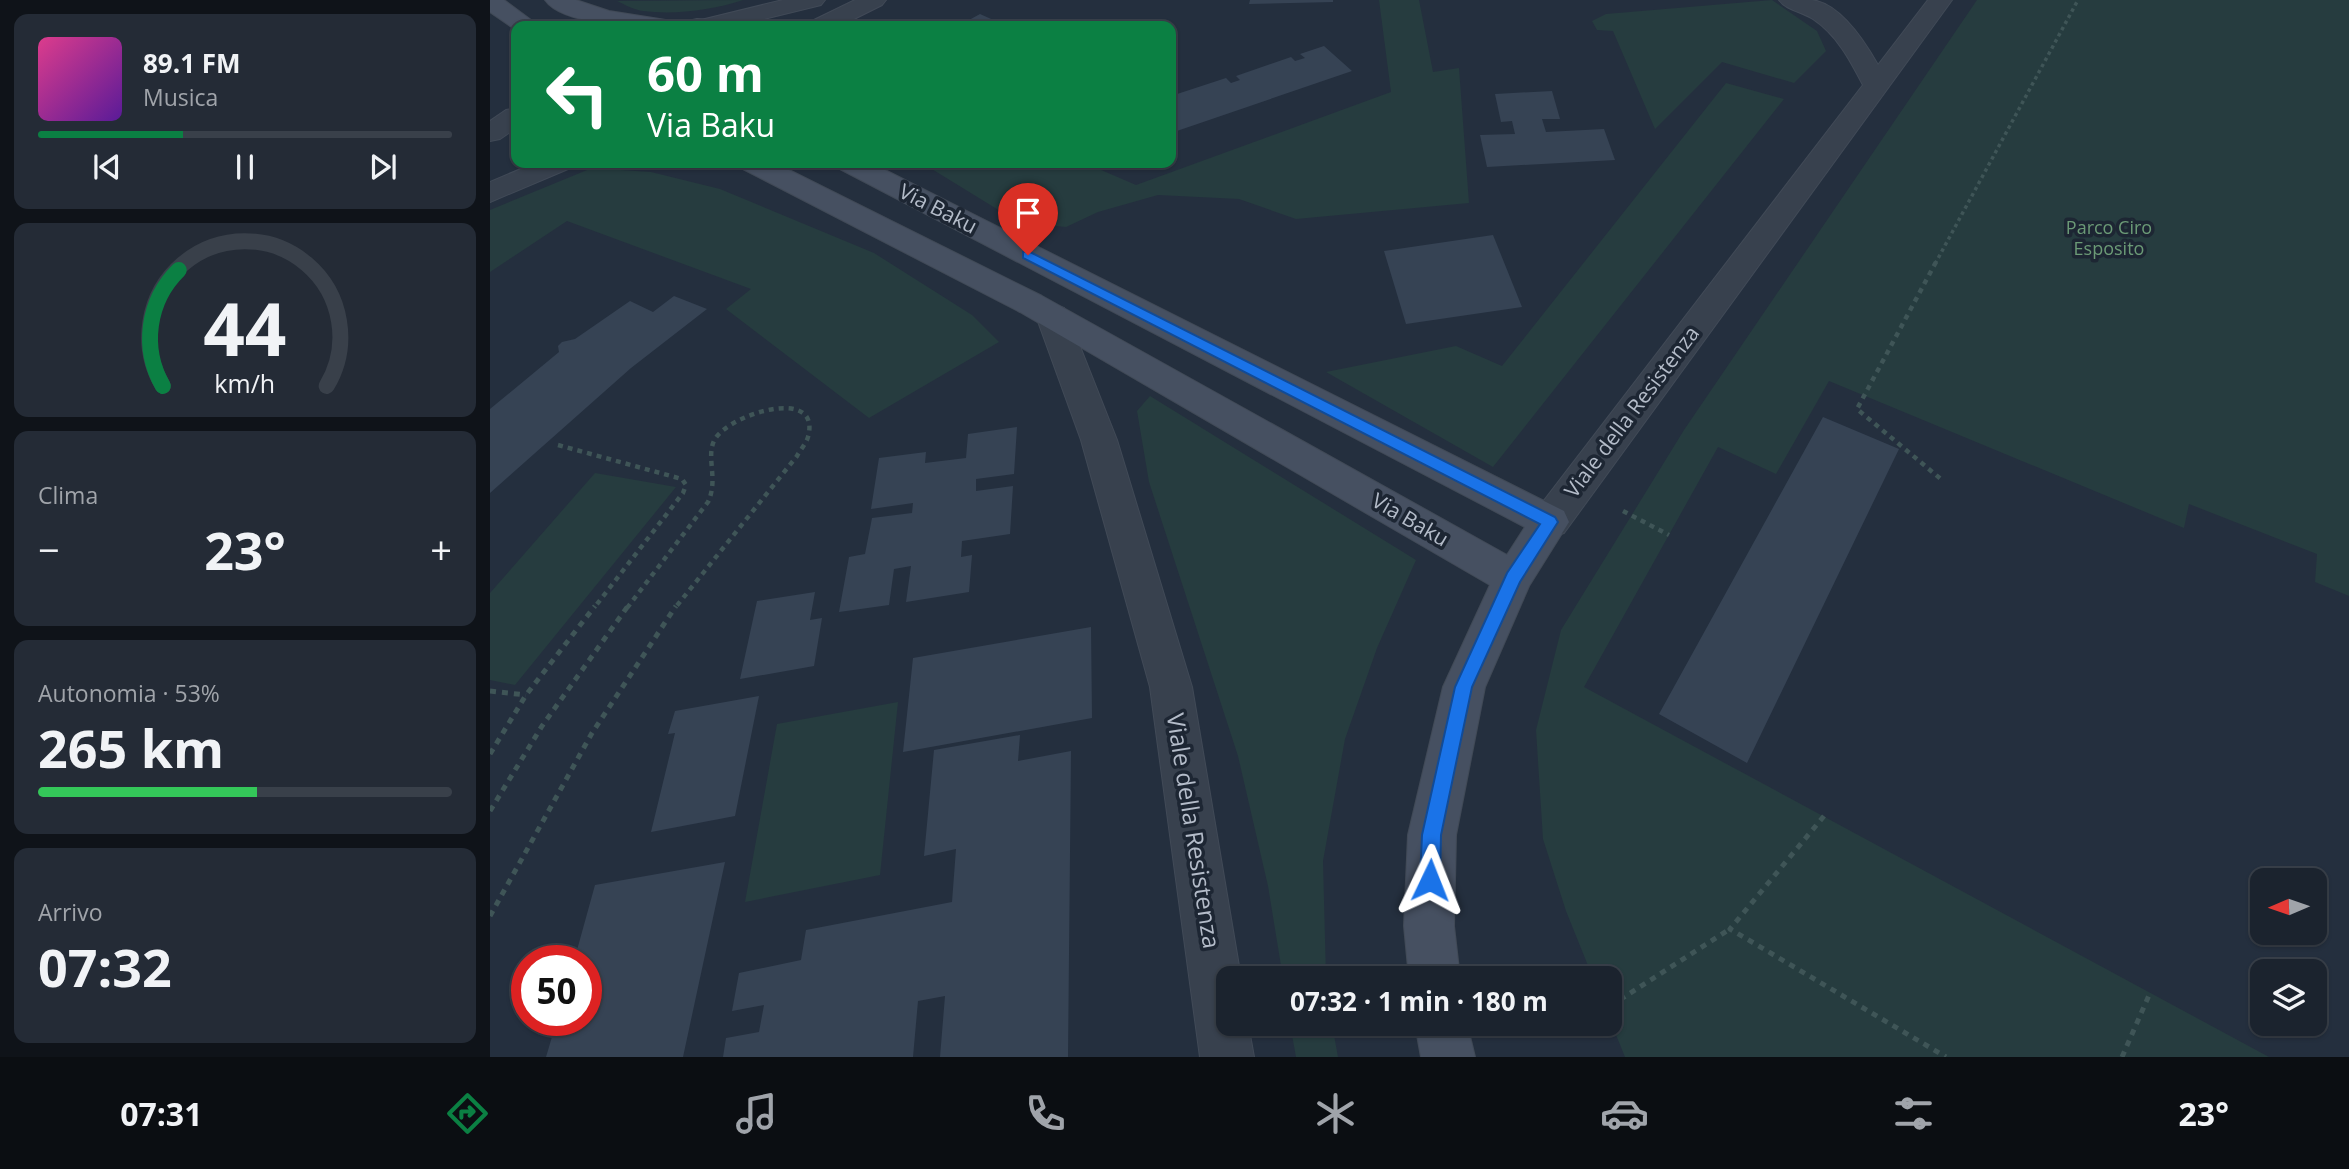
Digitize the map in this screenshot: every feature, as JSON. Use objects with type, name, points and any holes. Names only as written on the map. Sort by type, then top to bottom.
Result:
[{"type":"main road","points":[[557,0],[575,9],[633,21]]},
{"type":"main road","points":[[490,1],[520,21]]},
{"type":"main road","name":"Via Baku","points":[[763,168],[1052,316],[1513,578]]},
{"type":"main road","name":"Via Baku","points":[[860,168],[1550,522]]},
{"type":"main road","name":"Viale della Resistenza","points":[[1434,966],[1429,926],[1432,835],[1464,687],[1513,578],[1550,522]]},
{"type":"main road","points":[[1444,1036],[1448,1057]]},
{"type":"street","points":[[726,21],[813,0]]},
{"type":"street","points":[[831,21],[874,0]]},
{"type":"street","points":[[1791,0],[1824,15],[1857,46],[1876,85]]},
{"type":"street","name":"Viale della Resistenza","points":[[1550,522],[1940,0]]},
{"type":"street","points":[[490,133],[511,119]]},
{"type":"street","points":[[490,193],[547,168]]},
{"type":"street","name":"Viale della Resistenza","points":[[1052,316],[1100,440],[1171,687],[1227,1057]]},
{"type":"path","points":[[1942,480],[1857,409],[2078,0]]},
{"type":"path","points":[[490,811],[542,726],[604,637],[706,505],[713,491],[715,475],[710,461],[710,448],[718,435],[731,423],[753,411],[788,408],[800,413],[808,422],[808,436],[797,456],[705,568],[607,708],[567,772],[490,916]]},
{"type":"path","points":[[490,754],[526,695],[683,494],[686,485],[682,479],[558,445]]},
{"type":"path","points":[[1623,511],[1669,535]]},
{"type":"path","points":[[490,691],[526,695]]},
{"type":"path","points":[[1622,998],[1730,929],[1824,816]]},
{"type":"path","points":[[1730,929],[1946,1057]]},
{"type":"path","points":[[2122,1057],[2150,993]]},
{"type":"green space","points":[[743,0],[681,12],[640,10],[617,1]]},
{"type":"green space","points":[[1379,0],[1419,0],[1433,72],[1459,68],[1469,203],[1296,219],[1239,199],[1158,195],[1098,212],[1066,227],[1018,222],[930,168],[1097,168],[1136,185],[1391,92]]},
{"type":"green space","points":[[1772,0],[1817,31],[1826,51],[1794,83],[1722,62],[1655,129],[1613,31],[1597,30],[1592,21],[1606,14]]},
{"type":"green space","name":"Parco Ciro Esposito","points":[[1977,0],[2349,0],[2349,596],[2315,582],[2317,554],[2189,504],[2184,528],[1829,381],[1776,474],[1718,447],[1584,687],[2269,1057],[1625,1057],[1616,1036],[1622,1036],[1622,966],[1588,966],[1566,911],[1543,839],[1536,730],[1561,630],[1684,430]]},
{"type":"green space","points":[[1726,83],[1784,99],[1493,467],[1326,372],[1456,346],[1502,366]]},
{"type":"green space","points":[[592,168],[651,172],[720,189],[874,253],[972,315],[999,342],[869,418],[726,309],[751,289],[567,221],[490,272],[490,210]]},
{"type":"green space","points":[[1150,396],[1416,560],[1377,648],[1345,739],[1323,861],[1326,966],[1281,966],[1268,886],[1238,756],[1149,482],[1137,411]]},
{"type":"green space","points":[[595,473],[676,487],[515,685],[490,680],[490,593]]},
{"type":"green space","points":[[898,702],[880,875],[745,902],[777,724]]},
{"type":"green space","points":[[1292,1036],[1334,1036],[1338,1057],[1296,1057]]},
{"type":"building","points":[[1250,0],[1333,0],[1333,2],[1249,4]]},
{"type":"building","points":[[980,14],[996,21],[967,21]]},
{"type":"building","points":[[1324,46],[1352,71],[1176,131],[1176,94],[1226,78],[1231,83],[1240,80],[1236,76],[1291,57],[1295,61],[1305,58],[1300,54]]},
{"type":"building","points":[[1552,91],[1560,119],[1542,119],[1546,132],[1604,129],[1615,160],[1487,167],[1480,135],[1515,134],[1512,121],[1501,122],[1495,94]]},
{"type":"building","points":[[1493,235],[1522,307],[1406,324],[1384,251]]},
{"type":"building","points":[[674,296],[707,309],[631,368],[490,493],[490,409],[559,352],[558,346],[562,342],[575,339],[630,301],[653,312]]},
{"type":"building","points":[[1823,417],[1899,449],[1747,763],[1659,714]]},
{"type":"building","points":[[1017,427],[1014,474],[976,479],[976,491],[1013,486],[1010,534],[962,541],[961,557],[972,555],[969,592],[906,602],[911,566],[894,569],[889,605],[839,612],[849,557],[865,554],[872,518],[912,513],[913,503],[871,509],[879,458],[926,452],[925,463],[966,458],[968,434]]},
{"type":"building","points":[[815,592],[810,620],[822,618],[814,666],[740,679],[757,601]]},
{"type":"building","points":[[1091,627],[1092,718],[903,752],[913,658]]},
{"type":"building","points":[[759,696],[735,816],[651,832],[675,733],[668,734],[675,711]]},
{"type":"building","points":[[1020,735],[1018,761],[1071,751],[1068,1057],[940,1057],[945,996],[918,1001],[913,1057],[723,1057],[726,1038],[759,1032],[764,1005],[732,1011],[739,973],[801,960],[806,930],[952,902],[956,849],[924,856],[934,750]]},
{"type":"building","points":[[725,862],[683,1057],[546,1057],[552,1036],[602,1036],[602,945],[578,945],[595,885]]},
{"type":"route","points":[[1028,255],[1550,522],[1513,578],[1464,687],[1432,835],[1430,880]]}]
